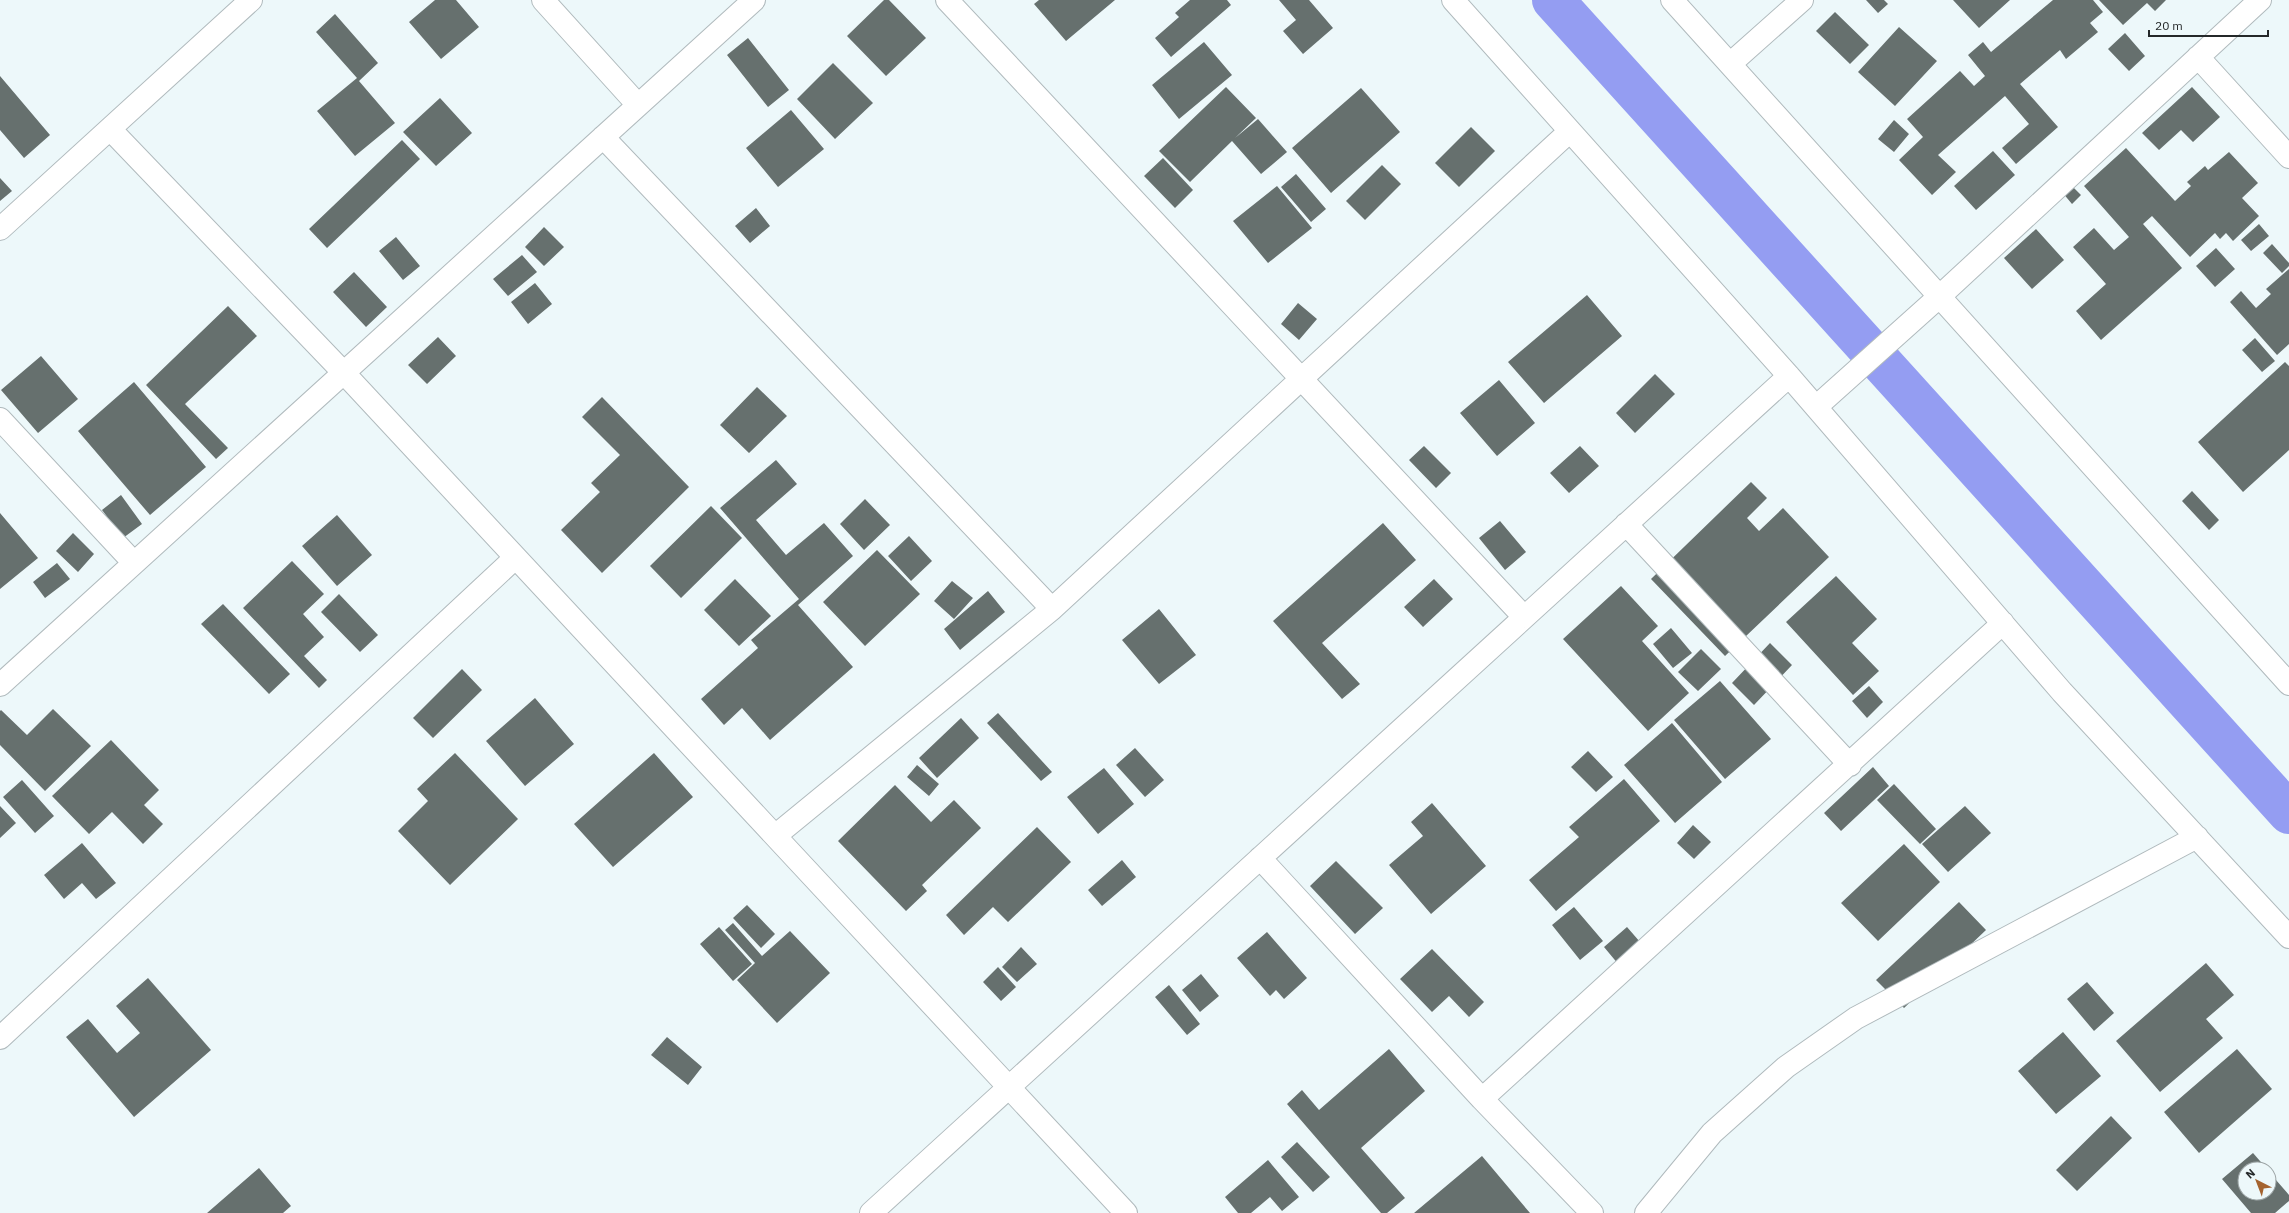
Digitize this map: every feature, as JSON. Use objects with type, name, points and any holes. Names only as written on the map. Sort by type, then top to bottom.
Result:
[{"type":"street","points":[[0,229],[251,0]]},
{"type":"street","points":[[543,0],[638,105]]},
{"type":"street","points":[[0,685],[754,0]]},
{"type":"street","points":[[947,0],[1524,617]]},
{"type":"street","points":[[1452,0],[1788,376],[1817,406],[2062,692],[2289,937]]},
{"type":"street","points":[[1672,0],[2289,684]]},
{"type":"street","points":[[1730,64],[1802,0]]},
{"type":"street","points":[[1817,406],[1939,297],[2260,0]]},
{"type":"street","points":[[2198,57],[2289,157]]},
{"type":"street","points":[[110,129],[344,373],[1126,1213]]},
{"type":"street","points":[[775,836],[1052,609],[1570,131]]},
{"type":"street","points":[[603,137],[1052,609]]},
{"type":"street","points":[[871,1213],[1788,376]]},
{"type":"street","points":[[0,419],[134,563]]},
{"type":"street","points":[[1626,524],[1850,765]]},
{"type":"street","points":[[0,1038],[515,558]]},
{"type":"street","points":[[1482,1099],[1850,765],[2003,623]]},
{"type":"street","points":[[1646,1213],[1712,1133],[1786,1067],[1856,1018],[2197,837]]},
{"type":"street","points":[[1260,858],[1482,1099],[1592,1213]]},
{"type":"building","points":[[435,0],[456,0],[479,27],[441,59],[409,22]]},
{"type":"building","points":[[884,0],[889,0],[926,38],[886,76],[847,36]]},
{"type":"building","points":[[1039,0],[1115,0],[1066,41],[1034,4]]},
{"type":"building","points":[[1190,0],[1227,0],[1231,5],[1171,57],[1155,38],[1179,17],[1175,13]]},
{"type":"building","points":[[1279,0],[1309,0],[1333,28],[1303,54],[1283,31],[1296,20]]},
{"type":"building","points":[[1866,0],[1884,0],[1888,4],[1878,13]]},
{"type":"building","points":[[1953,0],[2010,0],[1979,28]]},
{"type":"building","points":[[2053,0],[2093,0],[2103,12],[2090,23],[2098,32],[2066,59],[2060,50],[2020,84],[2058,127],[2016,164],[2002,148],[2029,124],[2005,96],[1938,155],[1956,172],[1932,195],[1899,160],[1923,137],[1907,119],[1960,71],[1974,86],[1985,76],[1968,55],[1983,42],[1991,52]]},
{"type":"building","points":[[2099,0],[2166,0],[2155,11],[2147,3],[2123,25]]},
{"type":"building","points":[[1835,12],[1869,45],[1850,64],[1816,31]]},
{"type":"building","points":[[335,14],[378,63],[359,81],[395,123],[355,156],[317,111],[357,78],[316,32]]},
{"type":"building","points":[[1899,27],[1937,61],[1895,106],[1858,72]]},
{"type":"building","points":[[2125,33],[2145,56],[2129,71],[2108,49]]},
{"type":"building","points":[[748,38],[789,90],[768,107],[727,55]]},
{"type":"building","points":[[1204,42],[1232,75],[1179,119],[1152,85]]},
{"type":"building","points":[[833,63],[873,103],[835,139],[797,99]]},
{"type":"building","points":[[0,76],[50,135],[24,158],[0,130]]},
{"type":"building","points":[[1226,87],[1256,118],[1235,138],[1258,119],[1287,152],[1261,174],[1232,141],[1190,182],[1159,151]]},
{"type":"building","points":[[2192,87],[2220,117],[2193,142],[2181,130],[2159,150],[2142,133]]},
{"type":"building","points":[[1361,88],[1400,132],[1331,193],[1292,148]]},
{"type":"building","points":[[440,98],[472,133],[436,166],[403,132]]},
{"type":"building","points":[[791,110],[824,149],[778,187],[746,148]]},
{"type":"building","points":[[1894,120],[1909,134],[1894,152],[1878,139]]},
{"type":"building","points":[[1471,127],[1495,151],[1459,187],[1435,163]]},
{"type":"building","points":[[402,140],[420,159],[327,248],[309,229]]},
{"type":"building","points":[[2126,148],[2175,201],[2191,186],[2187,182],[2205,166],[2208,170],[2229,152],[2258,183],[2242,198],[2259,216],[2233,241],[2226,233],[2220,239],[2215,233],[2190,257],[2152,216],[2143,224],[2182,268],[2101,340],[2076,311],[2106,284],[2073,247],[2094,228],[2114,250],[2129,237],[2084,186]]},
{"type":"building","points":[[1993,151],[2015,175],[1976,210],[1954,186]]},
{"type":"building","points":[[1163,158],[1193,190],[1175,208],[1144,176]]},
{"type":"building","points":[[1382,165],[1401,184],[1365,220],[1346,201]]},
{"type":"building","points":[[1296,174],[1326,209],[1311,222],[1281,187]]},
{"type":"building","points":[[0,178],[12,191],[0,201]]},
{"type":"building","points":[[2070,184],[2081,195],[2072,204],[2062,192]]},
{"type":"building","points":[[1277,186],[1312,228],[1268,263],[1233,221]]},
{"type":"building","points":[[756,208],[770,226],[750,243],[735,226]]},
{"type":"building","points":[[2259,224],[2269,236],[2251,251],[2241,240]]},
{"type":"building","points":[[544,227],[564,247],[544,266],[525,247]]},
{"type":"building","points":[[2036,229],[2064,260],[2032,289],[2004,258]]},
{"type":"building","points":[[396,237],[420,266],[403,280],[379,251]]},
{"type":"building","points":[[2272,244],[2289,263],[2289,266],[2282,273],[2263,253]]},
{"type":"building","points":[[2216,248],[2235,269],[2215,287],[2196,266]]},
{"type":"building","points":[[522,255],[537,272],[508,296],[493,279]]},
{"type":"building","points":[[2289,269],[2289,344],[2277,355],[2230,302],[2241,291],[2256,308],[2271,294],[2266,289]]},
{"type":"building","points":[[354,272],[387,307],[366,327],[333,292]]},
{"type":"building","points":[[535,283],[552,304],[528,324],[511,302]]},
{"type":"building","points":[[1587,295],[1622,336],[1544,403],[1508,362]]},
{"type":"building","points":[[1298,303],[1317,319],[1299,340],[1281,324]]},
{"type":"building","points":[[228,306],[257,336],[185,404],[228,448],[216,459],[146,385]]},
{"type":"building","points":[[438,337],[456,356],[427,384],[408,365]]},
{"type":"building","points":[[2255,338],[2275,361],[2262,372],[2242,350]]},
{"type":"building","points":[[41,356],[78,399],[38,433],[1,390]]},
{"type":"building","points":[[2285,362],[2289,366],[2289,450],[2243,492],[2198,442]]},
{"type":"building","points":[[1655,374],[1675,394],[1635,433],[1616,413]]},
{"type":"building","points":[[1499,380],[1535,423],[1497,456],[1460,413]]},
{"type":"building","points":[[134,382],[206,467],[150,515],[78,431]]},
{"type":"building","points":[[757,387],[787,416],[749,453],[720,425]]},
{"type":"building","points":[[602,397],[689,487],[602,573],[561,530],[600,492],[591,483],[620,455],[582,417]]},
{"type":"building","points":[[1424,446],[1451,473],[1436,488],[1409,460]]},
{"type":"building","points":[[1580,446],[1599,466],[1569,493],[1550,473]]},
{"type":"building","points":[[776,460],[797,484],[756,520],[786,555],[824,523],[853,556],[798,605],[853,667],[770,740],[742,708],[724,725],[701,699],[758,648],[751,640],[799,599],[720,508]]},
{"type":"building","points":[[1751,482],[1767,498],[1747,518],[1759,531],[1783,508],[1829,557],[1725,656],[1651,579]]},
{"type":"building","points":[[2192,491],[2219,520],[2209,530],[2182,501]]},
{"type":"building","points":[[121,495],[142,524],[123,538],[102,510]]},
{"type":"building","points":[[865,499],[890,525],[864,550],[840,524]]},
{"type":"building","points":[[711,506],[742,538],[681,598],[650,566]]},
{"type":"building","points":[[0,513],[38,558],[0,589]]},
{"type":"building","points":[[337,515],[372,555],[337,586],[302,546]]},
{"type":"building","points":[[1500,521],[1526,552],[1505,570],[1479,538]]},
{"type":"building","points":[[1383,523],[1416,560],[1322,643],[1360,684],[1342,699],[1273,621]]},
{"type":"building","points":[[73,533],[94,554],[78,572],[56,551]]},
{"type":"building","points":[[909,536],[932,561],[911,581],[888,556]]},
{"type":"building","points":[[877,550],[920,594],[865,646],[823,602]]},
{"type":"building","points":[[292,561],[324,594],[303,614],[324,637],[304,656],[327,680],[319,688],[243,608]]},
{"type":"building","points":[[57,563],[70,579],[45,598],[33,582]]},
{"type":"building","points":[[1836,576],[1877,619],[1852,643],[1879,671],[1853,695],[1786,622]]},
{"type":"building","points":[[735,579],[771,616],[739,646],[704,610]]},
{"type":"building","points":[[1434,579],[1453,599],[1423,627],[1404,607]]},
{"type":"building","points":[[952,581],[973,598],[954,619],[934,601]]},
{"type":"building","points":[[1621,586],[1658,626],[1642,641],[1689,693],[1648,731],[1563,639]]},
{"type":"building","points":[[988,591],[1005,612],[960,650],[944,629]]},
{"type":"building","points":[[339,594],[378,635],[360,652],[321,612]]},
{"type":"building","points":[[223,604],[290,674],[269,694],[201,624]]},
{"type":"building","points":[[1159,609],[1196,655],[1159,684],[1122,640]]},
{"type":"building","points":[[1671,628],[1692,653],[1673,668],[1653,644]]},
{"type":"building","points":[[1770,643],[1792,665],[1754,705],[1732,683]]},
{"type":"building","points":[[1701,649],[1721,669],[1698,691],[1678,672]]},
{"type":"building","points":[[462,669],[482,690],[433,738],[413,718]]},
{"type":"building","points":[[1720,681],[1771,739],[1725,779],[1674,720]]},
{"type":"building","points":[[1869,686],[1883,702],[1867,718],[1852,701]]},
{"type":"building","points":[[535,698],[574,744],[525,786],[486,741]]},
{"type":"building","points":[[53,709],[91,746],[45,791],[0,745],[0,711],[1,710],[27,735]]},
{"type":"building","points":[[998,713],[1052,772],[1041,781],[987,723]]},
{"type":"building","points":[[961,718],[979,738],[937,778],[919,758]]},
{"type":"building","points":[[1672,723],[1722,782],[1675,823],[1624,765]]},
{"type":"building","points":[[111,740],[159,790],[144,805],[163,824],[143,844],[112,812],[89,834],[52,796]]},
{"type":"building","points":[[1135,748],[1164,780],[1145,797],[1116,765]]},
{"type":"building","points":[[1588,751],[1613,777],[1596,792],[1571,767]]},
{"type":"building","points":[[455,753],[518,819],[450,885],[398,831],[428,801],[417,789]]},
{"type":"building","points":[[654,753],[693,797],[613,867],[574,824]]},
{"type":"building","points":[[917,765],[939,784],[929,796],[907,777]]},
{"type":"building","points":[[1873,767],[1889,786],[1841,831],[1824,813]]},
{"type":"building","points":[[1104,768],[1134,804],[1098,834],[1067,797]]},
{"type":"building","points":[[1624,779],[1660,821],[1556,911],[1529,880],[1579,837],[1569,827]]},
{"type":"building","points":[[22,780],[54,816],[35,833],[3,797]]},
{"type":"building","points":[[1894,784],[1936,829],[1920,844],[1877,800]]},
{"type":"building","points":[[895,785],[931,822],[954,800],[981,828],[922,885],[927,891],[906,911],[838,841]]},
{"type":"building","points":[[1432,803],[1486,866],[1431,914],[1389,865],[1423,836],[1411,822]]},
{"type":"building","points":[[0,806],[16,823],[0,838]]},
{"type":"building","points":[[1965,806],[1991,833],[1948,872],[1922,844]]},
{"type":"building","points":[[1693,825],[1711,842],[1694,859],[1677,843]]},
{"type":"building","points":[[1037,827],[1071,862],[1008,922],[993,907],[964,935],[946,915]]},
{"type":"building","points":[[82,843],[116,883],[96,899],[82,883],[64,899],[44,875]]},
{"type":"building","points":[[1904,844],[1940,882],[1878,941],[1841,903]]},
{"type":"building","points":[[1122,860],[1136,877],[1102,906],[1088,890]]},
{"type":"building","points":[[1336,861],[1383,908],[1355,934],[1310,886]]},
{"type":"building","points":[[1959,902],[1986,930],[1904,1008],[1876,980]]},
{"type":"building","points":[[747,905],[775,934],[761,948],[733,918]]},
{"type":"building","points":[[1574,907],[1603,941],[1580,960],[1552,925]]},
{"type":"building","points":[[733,923],[762,956],[790,931],[830,973],[777,1023],[737,980],[755,963],[725,930]]},
{"type":"building","points":[[719,927],[752,964],[733,981],[700,944]]},
{"type":"building","points":[[1627,927],[1653,957],[1629,977],[1604,947]]},
{"type":"building","points":[[1267,932],[1307,978],[1284,999],[1276,990],[1270,996],[1237,958]]},
{"type":"building","points":[[1021,947],[1037,964],[1017,982],[1002,967]]},
{"type":"building","points":[[1432,949],[1484,1002],[1469,1017],[1449,996],[1432,1012],[1400,979]]},
{"type":"building","points":[[2206,963],[2234,995],[2206,1019],[2223,1038],[2160,1092],[2116,1041]]},
{"type":"building","points":[[998,967],[1016,987],[1001,1001],[983,982]]},
{"type":"building","points":[[1201,974],[1219,996],[1200,1012],[1182,990]]},
{"type":"building","points":[[148,978],[211,1050],[134,1117],[66,1037],[88,1019],[117,1053],[140,1033],[116,1006]]},
{"type":"building","points":[[2087,982],[2114,1013],[2094,1031],[2067,999]]},
{"type":"building","points":[[1169,985],[1200,1024],[1187,1035],[1155,997]]},
{"type":"building","points":[[2063,1032],[2101,1076],[2056,1114],[2018,1071]]},
{"type":"building","points":[[667,1037],[702,1067],[688,1085],[651,1055]]},
{"type":"building","points":[[1389,1049],[1425,1091],[1361,1148],[1405,1198],[1387,1213],[1381,1213],[1287,1104],[1302,1090],[1319,1110]]},
{"type":"building","points":[[2237,1049],[2272,1089],[2199,1153],[2164,1112]]},
{"type":"building","points":[[2111,1116],[2132,1138],[2077,1191],[2056,1170]]},
{"type":"building","points":[[1297,1142],[1330,1177],[1313,1192],[1281,1157]]},
{"type":"building","points":[[2253,1153],[2260,1161],[2243,1161]]},
{"type":"building","points":[[1482,1156],[1530,1213],[1414,1213]]},
{"type":"building","points":[[1268,1160],[1299,1197],[1282,1211],[1270,1197],[1251,1213],[1238,1213],[1225,1197]]},
{"type":"building","points":[[2237,1166],[2237,1197],[2222,1179]]},
{"type":"building","points":[[259,1168],[291,1206],[283,1213],[207,1213]]},
{"type":"building","points":[[2277,1181],[2289,1195],[2289,1201],[2275,1213],[2251,1213],[2241,1201],[2277,1201]]},
{"type":"waterway","points":[[1553,0],[2289,813]]}]
